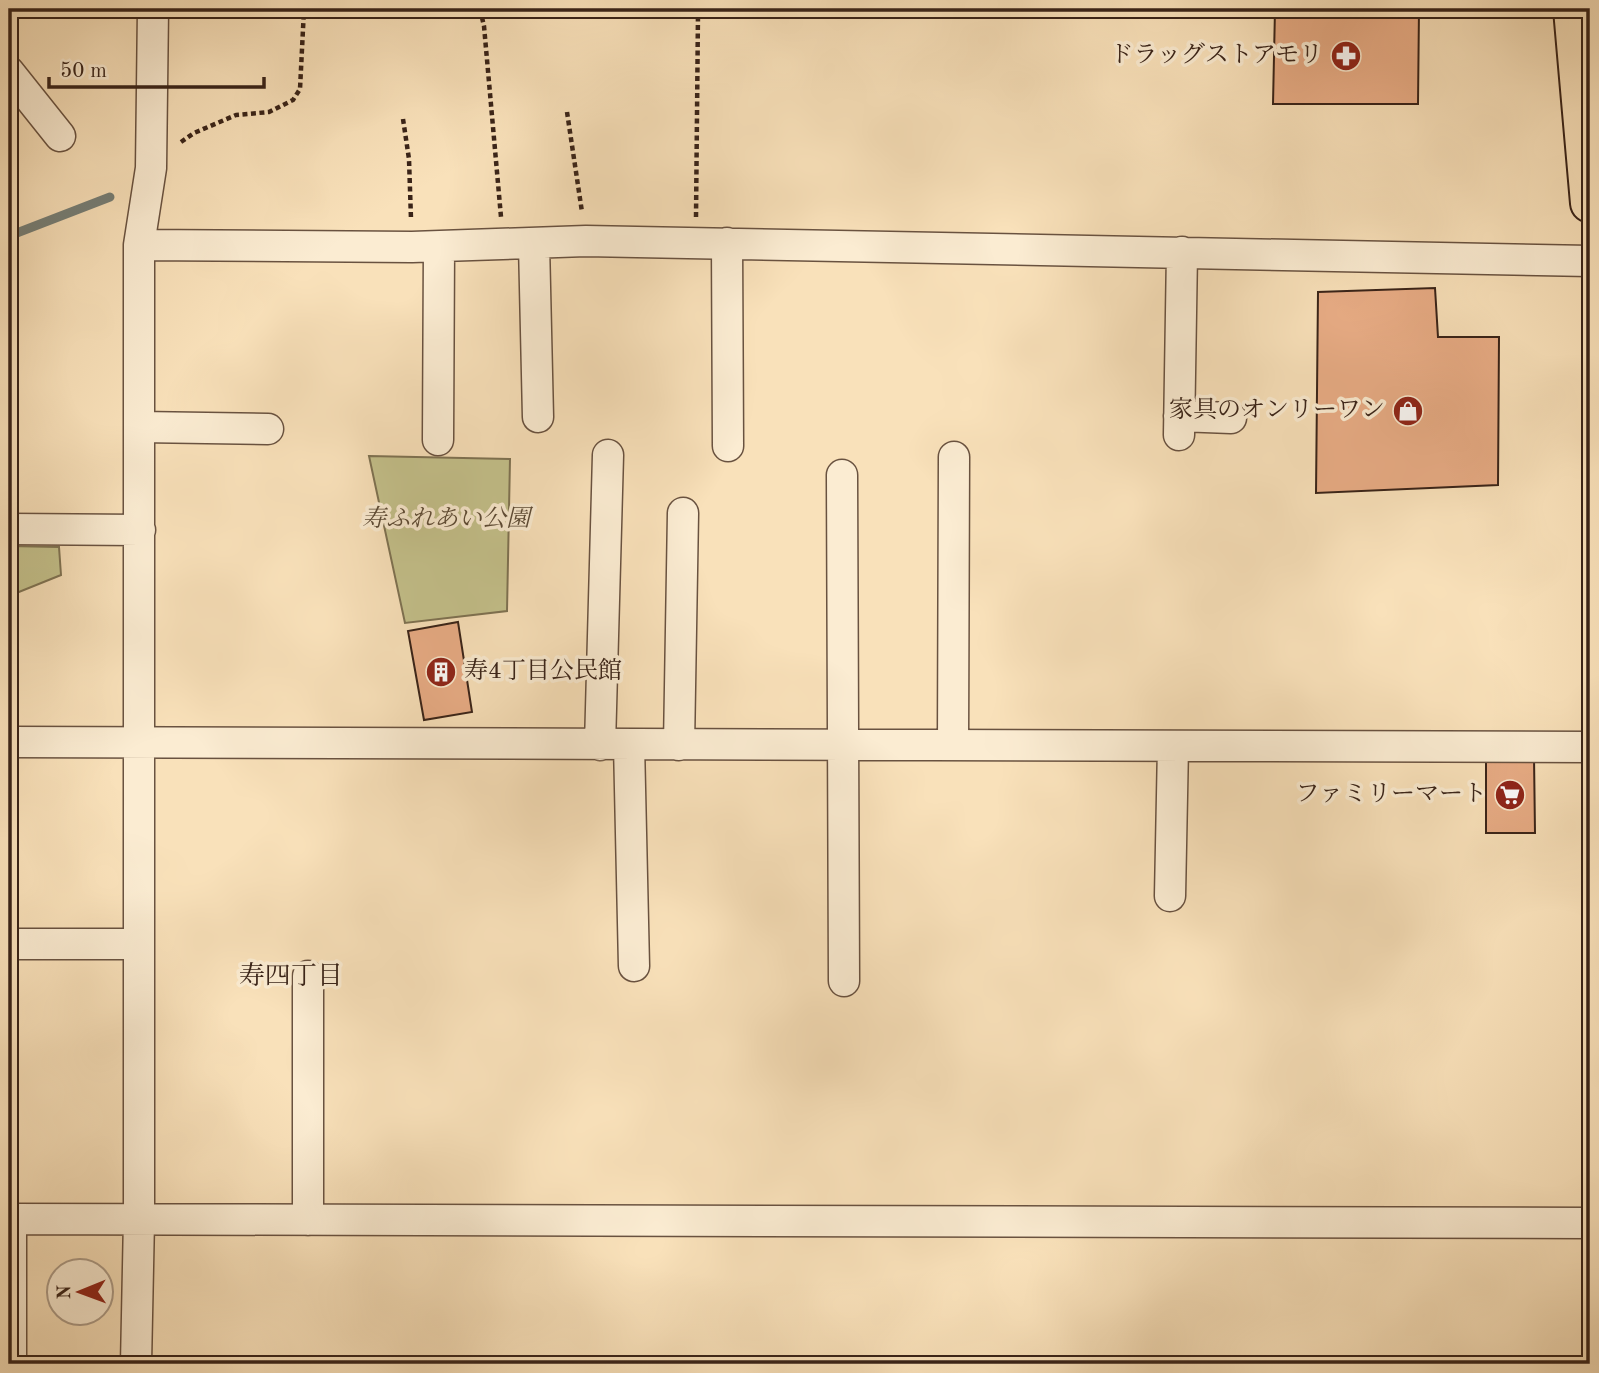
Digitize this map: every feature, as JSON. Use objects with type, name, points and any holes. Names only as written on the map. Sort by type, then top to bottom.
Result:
[{"type":"main road","points":[[1573,9],[1590,203]]},
{"type":"street","points":[[136,1364],[139,1219],[139,245],[151,169],[153,9]]},
{"type":"street","points":[[10,75],[60,136]]},
{"type":"street","points":[[139,245],[425,247],[586,241],[696,242],[1590,261]]},
{"type":"street","points":[[727,243],[728,446]]},
{"type":"street","points":[[534,244],[538,417]]},
{"type":"street","points":[[425,247],[438,440]]},
{"type":"street","points":[[1182,252],[1179,426],[1231,418]]},
{"type":"street","points":[[140,427],[268,429]]},
{"type":"street","points":[[608,455],[615,744],[634,966]]},
{"type":"street","points":[[953,745],[954,457]]},
{"type":"street","points":[[842,475],[844,981]]},
{"type":"street","points":[[678,745],[682,513]]},
{"type":"street","points":[[9,529],[140,530]]},
{"type":"street","points":[[9,742],[1590,747]]},
{"type":"street","points":[[1170,896],[1173,746]]},
{"type":"street","points":[[9,944],[139,944]]},
{"type":"street","points":[[308,976],[308,1220]]},
{"type":"street","points":[[11,1364],[10,1219],[1590,1223]]},
{"type":"path","points":[[151,169],[169,150],[194,132],[236,116],[269,112],[293,100],[300,89],[304,9]]},
{"type":"path","points":[[480,9],[484,26],[503,245]]},
{"type":"path","points":[[696,242],[698,12]]},
{"type":"path","points":[[567,112],[586,241]]},
{"type":"path","points":[[403,119],[425,247]]},
{"type":"green space","name":"寿ふれあい公園","points":[[369,456],[510,459],[507,611],[405,623]]},
{"type":"green space","points":[[9,546],[59,547],[61,575],[9,596]]},
{"type":"building","name":"ドラッグストアモリ","points":[[1275,9],[1419,9],[1418,104],[1273,104]]},
{"type":"building","name":"家具のオンリーワン","points":[[1435,288],[1438,337],[1499,337],[1498,485],[1316,493],[1318,292]]},
{"type":"building","name":"寿4丁目公民館","points":[[458,622],[472,712],[424,720],[408,631]]},
{"type":"building","name":"ファミリーマート","points":[[1534,756],[1535,833],[1486,833],[1486,757]]},
{"type":"waterway","points":[[9,236],[110,197]]},
{"type":"place","name":"ドラッグストアモリ","points":[[1346,56]]},
{"type":"place","name":"家具のオンリーワン","points":[[1408,411]]},
{"type":"place","name":"寿4丁目公民館","points":[[441,672]]},
{"type":"place","name":"ファミリーマート","points":[[1510,795]]},
{"type":"district","name":"寿四丁目","points":[[291,977]]}]
